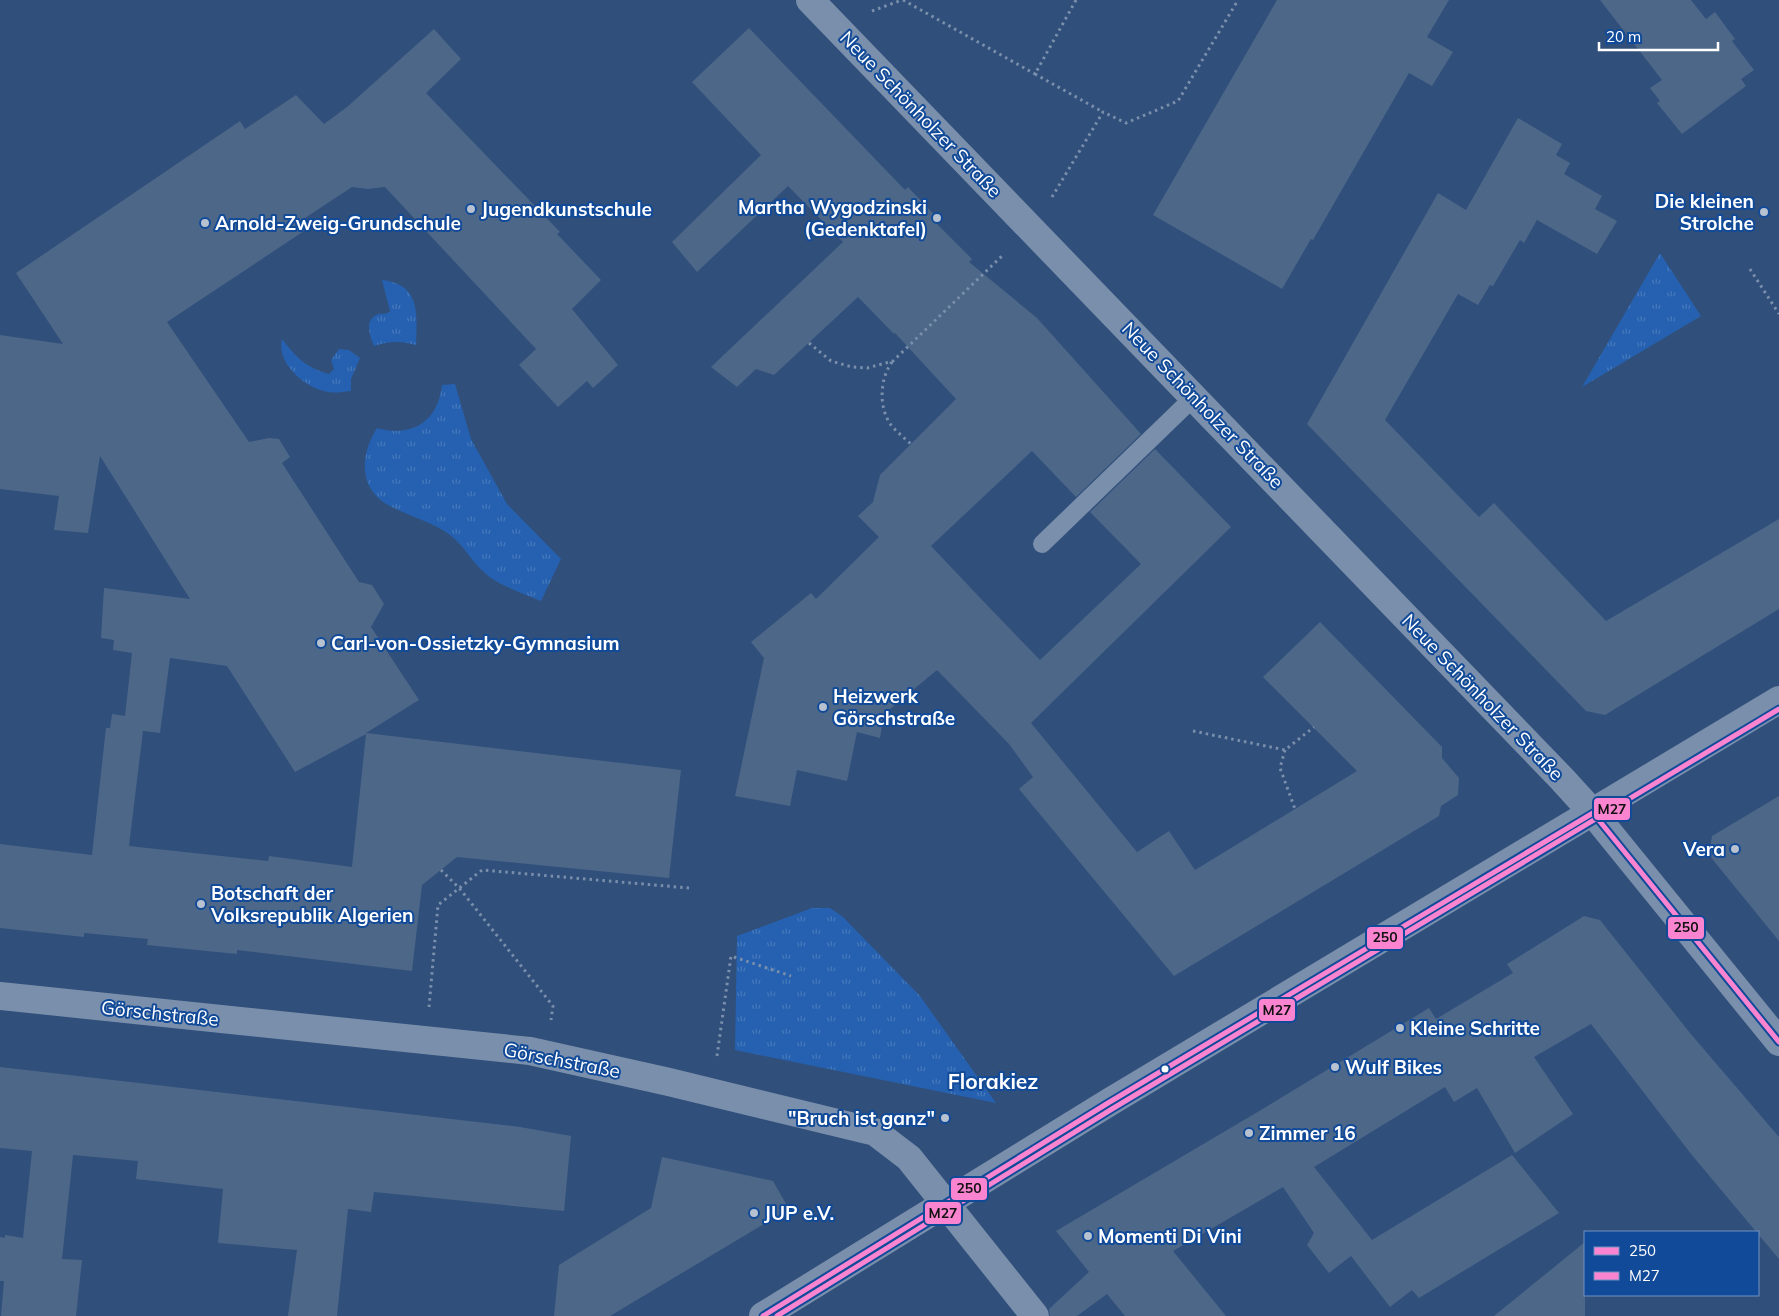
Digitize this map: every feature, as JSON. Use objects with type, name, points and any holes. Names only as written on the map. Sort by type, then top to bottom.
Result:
[{"type":"street","name":"Neue Schönholzer Straße","points":[[810,0],[1593,813],[1779,1042]]},
{"type":"street","points":[[763,1316],[1202,1046],[1779,700]]},
{"type":"street","name":"Görschstraße","points":[[0,996],[540,1053],[875,1132],[909,1158],[1035,1316]]},
{"type":"lane","points":[[1042,544],[1194,397]]},
{"type":"path","points":[[872,11],[903,0],[1126,123],[1178,100],[1238,1],[1232,0]]},
{"type":"path","points":[[1035,74],[1076,0]]},
{"type":"path","points":[[1052,197],[1103,112]]},
{"type":"path","points":[[911,444],[892,425],[884,410],[884,379],[886,370],[892,361],[1004,254]]},
{"type":"path","points":[[1750,270],[1779,314]]},
{"type":"path","points":[[809,343],[831,361],[852,367],[867,368],[892,361]]},
{"type":"path","points":[[1295,809],[1280,768],[1285,750],[1314,727]]},
{"type":"path","points":[[1193,731],[1285,750]]},
{"type":"path","points":[[441,870],[460,889],[553,1006],[550,1023]]},
{"type":"path","points":[[429,1008],[438,905],[482,870],[689,888]]},
{"type":"path","points":[[718,1056],[731,956],[792,976]]},
{"type":"green space","points":[[1660,253],[1701,316],[1582,387]]},
{"type":"green space","points":[[382,280],[395,283],[410,294],[416,312],[416,345],[395,342],[374,346],[369,324],[374,316],[390,311]]},
{"type":"green space","points":[[282,339],[302,361],[329,374],[334,369],[331,360],[339,349],[349,350],[360,358],[351,379],[351,391],[328,392],[308,384],[300,378],[293,372],[283,356],[281,348]]},
{"type":"green space","points":[[455,384],[471,439],[507,504],[561,559],[541,601],[491,578],[481,570],[460,544],[450,535],[435,526],[388,505],[378,498],[371,489],[367,479],[365,459],[377,428],[402,431],[422,424],[435,408],[440,398],[442,385]]},
{"type":"green space","points":[[812,908],[830,908],[843,917],[920,996],[996,1103],[735,1050],[737,936]]},
{"type":"building","points":[[1277,0],[1449,0],[1427,37],[1453,52],[1432,86],[1409,73],[1313,240],[1311,239],[1282,289],[1153,215]]},
{"type":"building","points":[[1600,0],[1691,0],[1706,19],[1715,12],[1735,39],[1732,41],[1754,70],[1741,79],[1746,86],[1682,134],[1657,103],[1660,101],[1650,88],[1662,80]]},
{"type":"building","points":[[749,28],[905,190],[908,187],[940,221],[937,224],[972,259],[969,262],[1037,318],[1141,434],[1076,497],[1032,451],[931,546],[1040,660],[1141,564],[1090,512],[1155,449],[1231,527],[1031,723],[1137,852],[1169,831],[1195,870],[1357,771],[1263,677],[1320,622],[1442,747],[1442,758],[1459,778],[1458,795],[1441,806],[1439,816],[1174,976],[1019,789],[1033,777],[1009,744],[937,670],[884,714],[880,738],[857,732],[847,781],[797,770],[790,806],[735,796],[764,658],[751,642],[811,593],[816,599],[879,537],[858,516],[873,502],[880,475],[956,399],[895,333],[858,297],[774,375],[756,369],[737,387],[711,367],[843,242],[788,186],[697,272],[672,242],[761,155],[692,82]]},
{"type":"building","points":[[434,29],[461,59],[426,93],[560,232],[557,234],[601,280],[572,309],[618,365],[593,388],[587,381],[558,407],[519,365],[536,349],[385,187],[368,189],[352,187],[302,220],[307,229],[167,322],[249,442],[269,438],[279,439],[290,457],[282,463],[359,582],[372,585],[384,604],[371,627],[419,700],[366,733],[681,770],[669,878],[457,857],[422,885],[412,971],[237,950],[237,954],[147,945],[148,939],[84,933],[84,937],[0,928],[0,844],[92,855],[106,728],[110,728],[112,714],[125,716],[132,653],[113,650],[114,640],[101,638],[104,588],[190,599],[100,456],[88,533],[54,530],[59,496],[0,489],[0,335],[63,344],[16,273],[240,121],[245,129],[296,95],[324,124],[347,107]],"holes":[[[170,658],[227,666],[295,772],[366,734],[352,867],[269,856],[268,861],[129,846],[143,731],[160,733]]]},
{"type":"building","points":[[1518,118],[1562,144],[1556,155],[1570,163],[1564,174],[1602,196],[1595,209],[1617,221],[1597,254],[1537,220],[1524,243],[1520,240],[1493,286],[1490,285],[1478,305],[1458,294],[1385,420],[1479,517],[1494,503],[1606,621],[1779,519],[1779,609],[1605,715],[1586,711],[1307,424],[1438,193],[1466,210]]},
{"type":"building","points":[[1779,796],[1779,941],[1709,855],[1712,836]]},
{"type":"building","points":[[1584,916],[1600,920],[1690,1033],[1779,1137],[1779,1259],[1759,1235],[1759,1231],[1756,1231],[1691,1154],[1591,1024],[1534,1057],[1573,1114],[1515,1153],[1477,1088],[1454,1102],[1445,1087],[1314,1167],[1372,1240],[1512,1155],[1559,1213],[1419,1298],[1412,1290],[1390,1307],[1351,1256],[1329,1273],[1307,1245],[1314,1233],[1283,1187],[1173,1251],[1226,1316],[1125,1316],[1107,1294],[1077,1316],[1050,1316],[1049,1309],[1089,1272],[1056,1231],[1429,1008],[1436,1019],[1513,973],[1507,964]]},
{"type":"building","points":[[0,1067],[520,1127],[571,1136],[564,1211],[374,1192],[371,1212],[348,1209],[337,1316],[288,1316],[297,1250],[218,1243],[223,1189],[136,1179],[138,1161],[73,1155],[62,1259],[82,1260],[76,1316],[1,1316],[4,1281],[0,1281],[0,1237],[5,1238],[5,1235],[23,1238],[32,1151],[0,1148]]},
{"type":"building","points":[[662,1157],[773,1181],[789,1209],[610,1316],[554,1316],[559,1265],[651,1208]]},
{"type":"building","points":[[1584,1243],[1585,1316],[1494,1316]]},
{"type":"transit line","name":"M27","points":[[777,1316],[1112,1109],[1779,709]]},
{"type":"transit line","name":"250","points":[[1593,813],[1779,1042]]},
{"type":"transit line","name":"250","points":[[763,1316],[1108,1103],[1593,813]]},
{"type":"place","name":"Jugendkunstschule","points":[[471,209]]},
{"type":"place","name":"Die kleinen Strolche","points":[[1764,212]]},
{"type":"place","name":"Martha Wygodzinski (Gedenktafel)","points":[[937,218]]},
{"type":"place","name":"Arnold-Zweig-Grundschule","points":[[205,223]]},
{"type":"place","name":"Carl-von-Ossietzky-Gymnasium","points":[[321,643]]},
{"type":"place","name":"Heizwerk Görschstraße","points":[[823,707]]},
{"type":"place","name":"Vera","points":[[1735,849]]},
{"type":"place","name":"Botschaft der Volksrepublik Algerien","points":[[201,904]]},
{"type":"place","name":"Kleine Schritte","points":[[1400,1028]]},
{"type":"place","name":"Wulf Bikes","points":[[1335,1067]]},
{"type":"place","name":"\"Bruch ist ganz\"","points":[[945,1118]]},
{"type":"place","name":"Zimmer 16","points":[[1249,1133]]},
{"type":"place","name":"JUP e.V.","points":[[754,1213]]},
{"type":"place","name":"Momenti Di Vini","points":[[1088,1236]]},
{"type":"district","name":"Florakiez","points":[[993,1081]]}]
